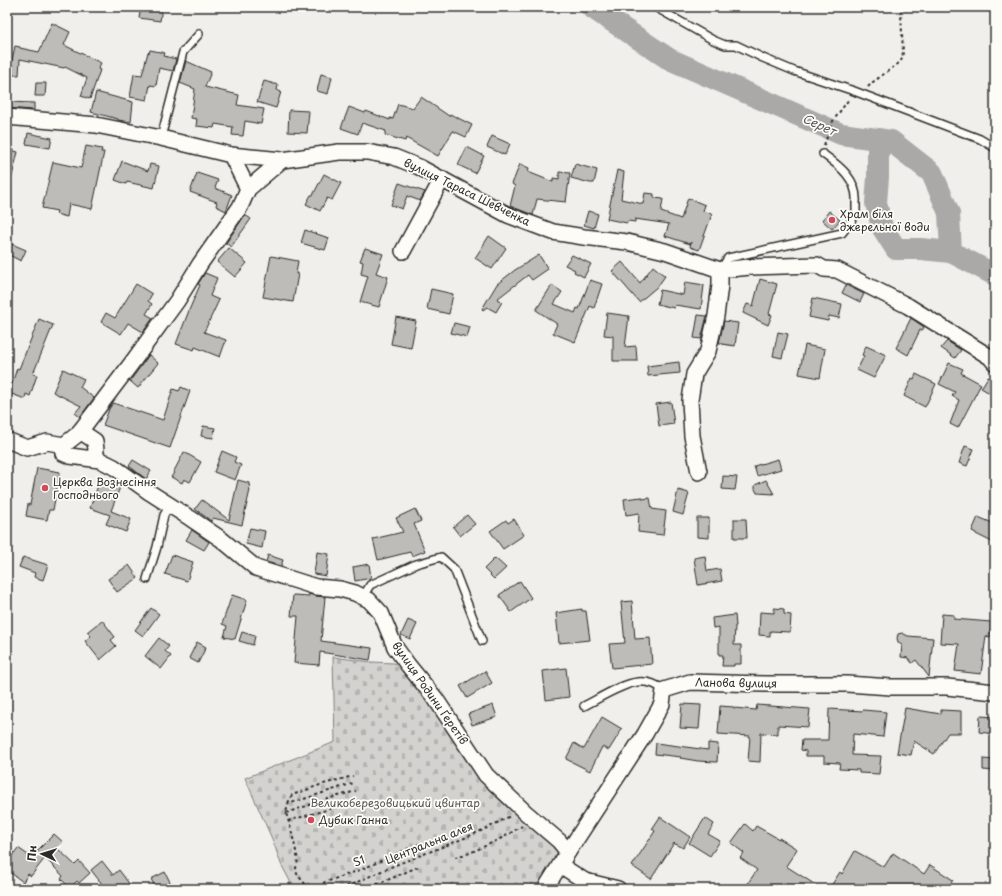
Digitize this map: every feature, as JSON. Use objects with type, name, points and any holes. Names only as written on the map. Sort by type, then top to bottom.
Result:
[{"type":"street","name":"вулиця Тараса Шевченка","points":[[7,117],[96,125],[162,138],[231,155],[282,160],[339,152],[367,152],[394,157],[419,167],[508,215],[553,232],[626,242],[665,251],[720,270],[750,267],[817,265],[824,269],[836,270],[908,306],[990,357],[995,364]]},
{"type":"street","points":[[231,155],[248,189]]},
{"type":"street","points":[[7,440],[27,448],[47,442],[64,445],[78,434],[176,301],[240,207],[248,189],[282,160]]},
{"type":"street","points":[[403,251],[442,179]]},
{"type":"street","points":[[699,472],[692,436],[690,400],[694,374],[708,351],[716,316],[720,285],[720,270]]},
{"type":"street","points":[[80,431],[95,441],[96,450],[94,460]]},
{"type":"street","name":"вулиця Родини Ґеретів","points":[[64,445],[63,453],[70,456],[100,460],[114,467],[149,492],[221,539],[256,568],[316,586],[355,592],[369,600],[380,613],[395,647],[435,698],[486,775],[520,808],[559,841],[568,852]]},
{"type":"street","name":"Ланова вулиця","points":[[664,690],[690,682],[847,684],[891,687],[947,688],[995,692]]},
{"type":"street","points":[[545,889],[645,734],[662,704],[664,690]]},
{"type":"street","points":[[560,865],[584,881],[618,889]]},
{"type":"lane","points":[[655,7],[712,40],[725,45],[736,45],[794,71],[854,91],[980,139],[995,148]]},
{"type":"lane","points":[[162,138],[183,52],[198,34]]},
{"type":"lane","points":[[720,270],[728,258],[842,233],[850,223],[856,211],[857,196],[852,182],[844,171],[823,154]]},
{"type":"lane","points":[[147,579],[157,547],[164,515],[170,505]]},
{"type":"lane","points":[[363,597],[370,585],[416,564],[441,557],[454,569],[482,641]]},
{"type":"lane","points":[[584,706],[626,685],[638,682],[648,682],[658,685],[664,690]]},
{"type":"path","points":[[824,144],[833,121],[854,91],[866,89],[902,59],[902,7]]},
{"type":"path","points":[[309,889],[297,874],[296,868],[298,860],[286,812],[288,804],[292,795],[353,776]]},
{"type":"path","points":[[288,804],[354,783]]},
{"type":"path","points":[[286,812],[356,791]]},
{"type":"path","points":[[288,821],[357,801]]},
{"type":"path","name":"Центральна алея","points":[[342,889],[405,861],[453,843],[494,825],[517,812],[520,808]]},
{"type":"path","points":[[455,857],[470,853],[502,838],[524,825]]},
{"type":"path","name":"S1","points":[[324,883],[360,870],[421,843]]},
{"type":"path","points":[[370,887],[420,866]]},
{"type":"green space","name":"Великоберезовицький цвинтар","points":[[333,657],[371,662],[394,663],[403,667],[559,852],[557,860],[537,889],[290,889],[290,881],[281,864],[273,841],[245,778],[335,742]]},
{"type":"building","points":[[141,7],[162,7],[160,21],[139,18]]},
{"type":"building","points":[[52,23],[70,32],[64,45],[101,63],[90,99],[81,96],[87,78],[65,67],[20,59],[19,75],[9,75],[15,46],[39,52]]},
{"type":"building","points":[[150,50],[165,53],[164,56],[176,59],[173,71],[159,68],[156,86],[150,85],[147,100],[130,97],[134,74],[142,75],[148,52],[149,53]]},
{"type":"building","points":[[186,61],[211,72],[205,87],[239,95],[237,105],[264,109],[261,124],[245,121],[243,136],[232,135],[233,127],[215,124],[214,128],[196,126],[197,119],[191,118],[195,89],[180,83]]},
{"type":"building","points":[[321,74],[332,77],[328,94],[317,91]]},
{"type":"building","points":[[264,81],[278,85],[277,90],[281,92],[276,108],[257,102]]},
{"type":"building","points":[[36,83],[46,83],[45,96],[35,96]]},
{"type":"building","points":[[96,92],[133,102],[131,122],[118,120],[91,112]]},
{"type":"building","points":[[421,97],[449,116],[450,114],[472,125],[466,137],[453,131],[438,156],[406,138],[405,141],[385,135],[386,131],[362,123],[358,134],[341,128],[349,107],[365,113],[366,111],[390,120],[390,118],[393,119],[398,104],[413,108]]},
{"type":"building","points":[[7,102],[34,103],[34,110],[7,108]]},
{"type":"building","points":[[289,110],[309,111],[307,133],[288,132]]},
{"type":"building","points":[[28,133],[52,138],[50,148],[26,144]]},
{"type":"building","points":[[492,136],[510,144],[505,155],[487,147]]},
{"type":"building","points":[[86,146],[102,149],[101,152],[104,152],[92,209],[69,204],[67,217],[56,214],[57,211],[42,208],[53,162],[81,168]]},
{"type":"building","points":[[467,147],[484,156],[475,173],[458,165]]},
{"type":"building","points":[[7,149],[18,152],[11,180],[7,179]]},
{"type":"building","points":[[122,161],[148,171],[150,164],[159,166],[154,188],[127,182],[126,184],[115,180]]},
{"type":"building","points":[[520,164],[529,168],[528,172],[553,182],[553,178],[559,179],[559,172],[570,173],[566,202],[537,199],[533,215],[510,206],[515,186],[512,184]]},
{"type":"building","points":[[575,164],[597,170],[594,183],[571,178]]},
{"type":"building","points":[[617,170],[624,172],[621,199],[643,204],[645,193],[654,194],[654,198],[663,199],[661,212],[681,219],[688,198],[705,205],[703,211],[712,214],[699,250],[690,247],[691,242],[690,244],[665,236],[669,224],[635,219],[635,222],[628,221],[627,223],[607,219]]},
{"type":"building","points":[[197,173],[218,180],[215,188],[232,195],[226,211],[216,206],[217,202],[190,192]]},
{"type":"building","points":[[324,174],[341,183],[332,200],[327,198],[320,211],[306,204],[311,195],[313,195]]},
{"type":"building","points":[[399,183],[425,192],[420,201],[407,196],[402,209],[391,205]]},
{"type":"building","points":[[588,211],[598,214],[594,228],[584,225]]},
{"type":"building","points":[[829,211],[840,220],[832,229],[822,220]]},
{"type":"building","points":[[245,215],[251,219],[231,247],[226,243]]},
{"type":"building","points":[[305,230],[329,238],[325,250],[301,243]]},
{"type":"building","points":[[489,236],[506,248],[492,269],[475,258]]},
{"type":"building","points":[[7,242],[26,250],[21,261],[7,254]]},
{"type":"building","points":[[229,248],[247,263],[235,277],[217,262]]},
{"type":"building","points":[[365,248],[383,254],[376,273],[388,277],[379,307],[360,302],[368,276],[361,274],[363,262],[360,261]]},
{"type":"building","points":[[539,255],[548,269],[532,280],[528,275],[497,299],[502,302],[496,312],[487,307],[483,310],[482,309],[497,284],[515,270]]},
{"type":"building","points":[[572,255],[591,264],[584,277],[565,265]]},
{"type":"building","points":[[271,256],[298,261],[296,274],[298,274],[293,302],[263,297]]},
{"type":"building","points":[[622,262],[640,283],[653,266],[665,276],[658,286],[639,302],[612,271]]},
{"type":"building","points":[[205,273],[217,278],[210,296],[219,300],[204,332],[226,340],[220,357],[195,347],[194,350],[176,344],[200,285],[198,284]]},
{"type":"building","points":[[760,279],[777,284],[769,314],[772,315],[768,325],[743,313],[747,304],[753,306]]},
{"type":"building","points":[[590,280],[602,284],[594,308],[590,306],[575,342],[553,333],[557,324],[536,310],[552,285],[562,292],[554,304],[575,313],[577,308],[579,309]]},
{"type":"building","points":[[685,282],[704,285],[701,309],[675,305],[674,308],[657,304],[660,290],[683,295]]},
{"type":"building","points":[[136,284],[152,294],[148,301],[152,304],[146,314],[153,318],[143,332],[128,323],[121,334],[101,322],[106,313],[115,318]]},
{"type":"building","points":[[846,285],[864,294],[860,302],[842,293]]},
{"type":"building","points":[[431,289],[453,294],[449,314],[427,309]]},
{"type":"building","points":[[813,298],[842,304],[839,318],[829,316],[828,321],[809,317]]},
{"type":"building","points":[[607,313],[629,316],[625,347],[636,346],[637,361],[613,361],[613,336],[604,335]]},
{"type":"building","points":[[698,315],[707,316],[701,339],[694,338]]},
{"type":"building","points":[[396,317],[416,321],[411,348],[391,344]]},
{"type":"building","points":[[911,318],[924,327],[922,331],[920,330],[908,355],[896,348]]},
{"type":"building","points":[[39,319],[53,325],[33,374],[37,375],[30,396],[26,394],[25,399],[9,393],[17,368],[19,369]]},
{"type":"building","points":[[724,321],[738,323],[735,346],[719,343]]},
{"type":"building","points":[[454,323],[470,327],[467,337],[451,333]]},
{"type":"building","points":[[778,332],[788,334],[782,358],[773,356]]},
{"type":"building","points":[[947,341],[961,350],[955,358],[941,348]]},
{"type":"building","points":[[805,345],[825,349],[820,378],[799,374]]},
{"type":"building","points":[[866,346],[886,355],[874,378],[857,370],[864,356],[862,355]]},
{"type":"building","points":[[149,355],[158,363],[138,388],[130,381]]},
{"type":"building","points":[[679,362],[680,373],[648,376],[647,366]]},
{"type":"building","points":[[949,363],[963,369],[961,373],[981,384],[958,428],[950,424],[959,400],[952,396],[955,392],[939,384]]},
{"type":"building","points":[[63,369],[84,379],[80,387],[94,398],[80,417],[75,413],[81,406],[53,392]]},
{"type":"building","points":[[916,374],[936,384],[925,407],[904,396],[912,378],[914,379]]},
{"type":"building","points":[[988,377],[995,382],[995,396],[981,388]]},
{"type":"building","points":[[181,387],[190,391],[170,448],[103,425],[113,403],[163,420],[173,389],[179,391]]},
{"type":"building","points":[[671,402],[674,424],[659,426],[656,404]]},
{"type":"building","points":[[203,426],[215,428],[213,438],[201,436]]},
{"type":"building","points":[[965,446],[974,449],[967,466],[959,463]]},
{"type":"building","points":[[222,451],[236,457],[234,462],[241,465],[235,480],[214,472]]},
{"type":"building","points":[[184,452],[201,462],[190,482],[184,479],[182,483],[171,477]]},
{"type":"building","points":[[778,459],[781,469],[757,476],[754,466]]},
{"type":"building","points":[[133,460],[151,471],[146,479],[129,466]]},
{"type":"building","name":"Церква Вознесіння Господнього","points":[[37,468],[60,472],[53,510],[49,510],[47,520],[26,516],[28,504],[30,505]]},
{"type":"building","points":[[723,476],[737,477],[735,490],[722,489]]},
{"type":"building","points":[[100,480],[120,487],[111,511],[131,519],[126,532],[106,524],[110,515],[90,508]]},
{"type":"building","points":[[238,480],[249,483],[250,486],[242,525],[213,518],[211,521],[195,509],[202,500],[229,520]]},
{"type":"building","points":[[766,480],[774,494],[757,493],[755,485]]},
{"type":"building","points":[[678,490],[689,493],[683,515],[673,512]]},
{"type":"building","points":[[642,497],[642,499],[650,498],[652,509],[666,511],[663,535],[638,532],[639,513],[626,515],[624,499]]},
{"type":"building","points":[[415,509],[421,521],[414,524],[425,551],[412,556],[410,552],[378,560],[373,539],[403,532],[396,518]]},
{"type":"building","points":[[467,515],[475,524],[460,536],[453,527]]},
{"type":"building","points":[[978,517],[995,524],[995,540],[992,542],[972,531]]},
{"type":"building","points":[[697,518],[709,518],[709,538],[697,537]]},
{"type":"building","points":[[514,519],[524,535],[503,549],[490,531],[506,520],[508,523]]},
{"type":"building","points":[[734,519],[746,519],[747,538],[734,538]]},
{"type":"building","points":[[250,528],[265,531],[262,548],[246,544]]},
{"type":"building","points":[[192,530],[209,542],[204,550],[186,540]]},
{"type":"building","points":[[317,552],[329,554],[326,576],[314,574]]},
{"type":"building","points":[[172,555],[193,562],[187,581],[165,574]]},
{"type":"building","points":[[268,555],[283,560],[281,566],[266,562]]},
{"type":"building","points":[[705,556],[707,571],[720,569],[722,581],[698,585],[694,558]]},
{"type":"building","points":[[23,557],[48,565],[43,580],[34,577],[35,573],[19,567]]},
{"type":"building","points":[[495,558],[506,568],[494,579],[484,569]]},
{"type":"building","points":[[369,564],[371,578],[355,581],[353,567]]},
{"type":"building","points":[[129,565],[138,578],[117,592],[108,579]]},
{"type":"building","points":[[520,581],[531,598],[511,612],[499,595]]},
{"type":"building","points":[[309,594],[325,597],[321,641],[372,648],[370,660],[320,652],[319,665],[294,663],[298,616],[291,616],[293,595],[309,596]]},
{"type":"building","points":[[232,595],[247,600],[235,639],[224,637],[227,626],[222,624]]},
{"type":"building","points":[[632,601],[635,639],[650,638],[652,664],[612,668],[609,644],[625,643],[621,602]]},
{"type":"building","points":[[151,608],[159,614],[143,636],[135,630]]},
{"type":"building","points":[[774,608],[784,609],[784,614],[791,615],[790,632],[770,631],[770,636],[759,635],[760,612],[774,613]]},
{"type":"building","points":[[582,609],[582,611],[586,611],[590,640],[559,643],[556,613]]},
{"type":"building","points":[[942,614],[954,615],[954,619],[991,622],[990,637],[986,636],[981,674],[955,671],[959,644],[940,643]]},
{"type":"building","points":[[735,615],[736,626],[734,645],[741,645],[741,664],[734,664],[734,666],[722,666],[723,655],[719,655],[719,627],[713,628],[712,618]]},
{"type":"building","points":[[102,620],[115,637],[111,640],[116,646],[100,660],[85,641],[91,636],[87,632]]},
{"type":"building","points":[[408,620],[417,624],[410,639],[401,635]]},
{"type":"building","points":[[242,632],[255,636],[253,645],[239,641]]},
{"type":"building","points":[[902,633],[908,636],[933,638],[929,677],[916,660],[912,663],[908,658],[901,657],[902,644],[898,642],[897,638],[898,634]]},
{"type":"building","points":[[159,638],[169,646],[165,651],[171,656],[161,669],[145,656]]},
{"type":"building","points":[[197,642],[206,647],[198,663],[189,658]]},
{"type":"building","points":[[566,668],[569,697],[546,700],[543,671]]},
{"type":"building","points":[[485,671],[492,683],[467,698],[460,686]]},
{"type":"building","points":[[682,704],[701,705],[699,729],[680,728]]},
{"type":"building","points":[[493,705],[497,717],[472,725],[468,714]]},
{"type":"building","points":[[757,705],[810,709],[808,727],[778,725],[778,734],[761,733],[760,762],[748,761],[750,736],[718,734],[720,706],[756,710]]},
{"type":"building","points":[[905,708],[941,714],[941,710],[961,711],[961,733],[948,733],[934,754],[914,741],[911,755],[897,753]]},
{"type":"building","points":[[829,709],[886,712],[883,737],[853,734],[852,755],[881,756],[879,774],[859,773],[859,770],[839,769],[840,763],[824,762],[824,756],[806,756],[806,751],[801,750],[802,740],[828,740]]},
{"type":"building","points":[[980,716],[995,717],[995,734],[979,732]]},
{"type":"building","points":[[602,717],[622,729],[609,750],[602,747],[590,771],[566,759],[574,743],[584,749]]},
{"type":"building","points":[[656,743],[708,750],[708,743],[718,744],[717,762],[698,761],[680,758],[681,757],[655,754]]},
{"type":"building","points":[[983,759],[995,760],[995,771],[983,770]]},
{"type":"building","points":[[660,817],[690,837],[683,848],[674,843],[651,879],[632,866],[655,831],[652,829]]},
{"type":"building","points":[[705,818],[714,824],[708,834],[720,841],[710,856],[689,843]]},
{"type":"building","points":[[745,824],[753,831],[756,826],[797,849],[786,866],[822,889],[758,889],[748,883],[757,870],[740,858],[744,853],[731,843]]},
{"type":"building","points":[[54,834],[63,842],[57,848],[75,865],[79,861],[90,873],[79,883],[77,881],[70,888],[61,879],[63,876],[45,858],[31,876],[28,874],[23,882],[7,870],[7,862],[18,848],[31,857]]},
{"type":"building","points":[[855,851],[884,867],[893,853],[924,874],[930,865],[953,880],[947,889],[829,889],[840,872],[842,874]]},
{"type":"building","points":[[102,861],[113,875],[119,870],[133,889],[106,889],[91,870]]},
{"type":"building","points":[[165,872],[171,884],[162,889],[156,889],[151,879]]},
{"type":"waterway","name":"Серет","points":[[591,7],[669,59],[841,134],[891,141],[932,173],[949,213],[951,252],[995,275]]},
{"type":"waterway","points":[[878,139],[876,203],[882,227],[896,249],[921,249],[951,252]]},
{"type":"place","name":"Храм біля джерельної води","points":[[832,220]]},
{"type":"place","name":"Церква Вознесіння Господнього","points":[[45,488]]},
{"type":"place","name":"Дубик Ганна","points":[[311,820]]}]
